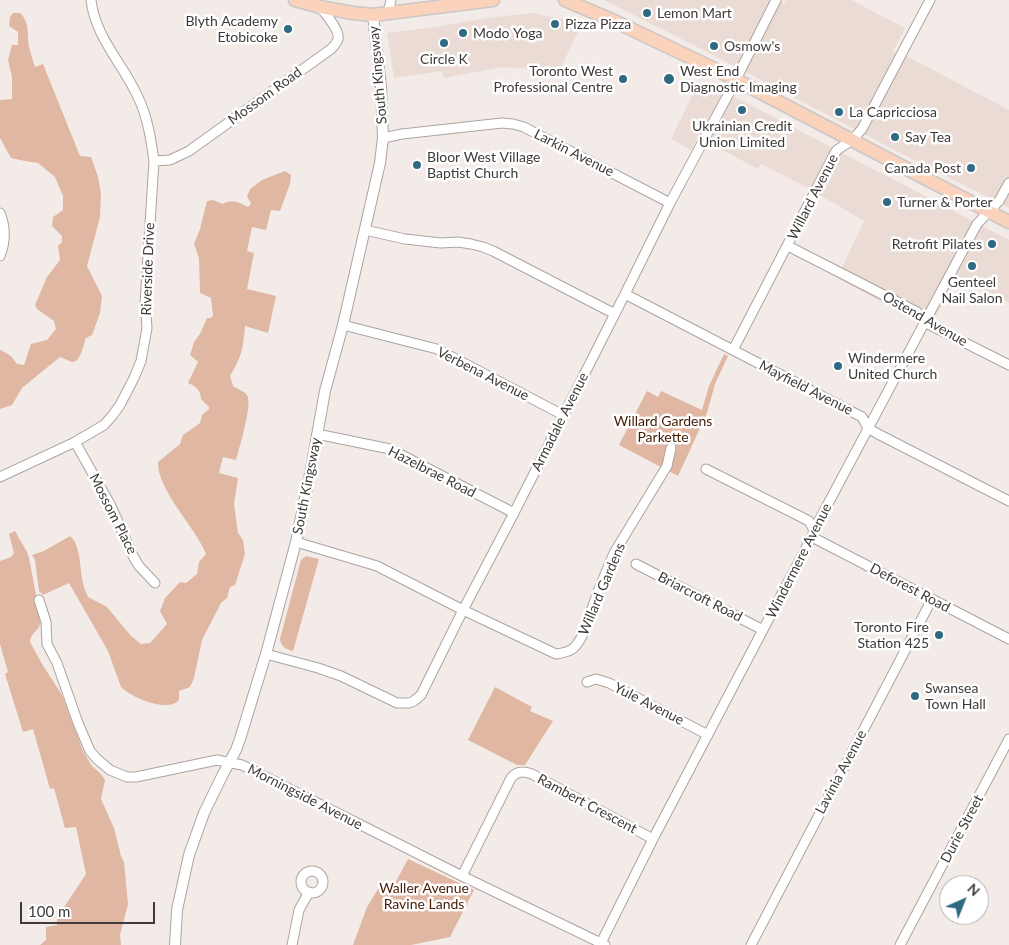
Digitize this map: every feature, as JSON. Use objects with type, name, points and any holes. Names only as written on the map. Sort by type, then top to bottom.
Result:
[{"type":"main road","points":[[295,0],[320,8],[373,14],[493,0]]},
{"type":"main road","points":[[565,0],[660,43],[735,80],[1009,222]]},
{"type":"street","name":"Riverside Drive","points":[[0,477],[75,442],[104,425],[128,392],[141,361],[146,328],[145,303],[154,161],[147,123],[139,98],[102,36],[95,20],[91,0]]},
{"type":"street","points":[[388,13],[391,0]]},
{"type":"street","name":"Armadale Avenue","points":[[266,654],[341,676],[394,702],[403,704],[417,699],[626,294],[670,203],[776,0]]},
{"type":"street","name":"Willard Avenue","points":[[733,350],[837,150],[852,140],[864,126],[930,0]]},
{"type":"street","name":"Mossom Road","points":[[154,161],[170,160],[189,151],[331,49],[337,42],[338,32],[320,8]]},
{"type":"street","name":"South Kingsway","points":[[175,945],[177,910],[189,855],[204,813],[240,739],[266,654],[296,542],[325,391],[343,325],[380,163],[383,138],[381,87],[373,14]]},
{"type":"street","name":"Larkin Avenue","points":[[383,138],[493,124],[513,124],[537,134],[670,203]]},
{"type":"street","name":"Windermere Avenue","points":[[603,944],[708,734],[924,322],[977,224],[999,201],[1009,183]]},
{"type":"street","points":[[0,213],[4,222],[5,239],[0,256]]},
{"type":"street","points":[[365,230],[404,239],[441,243],[458,242],[483,247],[615,314]]},
{"type":"street","name":"Ostend Avenue","points":[[788,246],[918,312],[924,322],[1009,365]]},
{"type":"street","name":"Mayfield Avenue","points":[[626,294],[862,417],[868,428],[1009,501]]},
{"type":"street","name":"Verbena Avenue","points":[[343,325],[438,349],[564,415]]},
{"type":"street","name":"Hazelbrae Road","points":[[317,434],[390,449],[514,513]]},
{"type":"street","name":"Mossom Place","points":[[75,442],[111,506],[134,558],[155,583]]},
{"type":"street","name":"Willard Gardens","points":[[463,610],[556,654],[572,650],[579,643],[598,589],[614,553],[667,466],[671,448]]},
{"type":"street","name":"Deforest Road","points":[[706,469],[809,521],[813,533],[1009,639]]},
{"type":"street","points":[[296,542],[377,566],[463,610]]},
{"type":"street","name":"Briarcroft Road","points":[[636,564],[764,630]]},
{"type":"street","name":"Lavinia Avenue","points":[[750,945],[932,599]]},
{"type":"street","name":"Morningside Avenue","points":[[39,600],[46,622],[47,644],[57,663],[86,744],[93,755],[114,773],[136,777],[217,760],[242,765],[462,876],[603,944]]},
{"type":"street","name":"Yule Avenue","points":[[587,682],[596,679],[609,683],[708,734]]},
{"type":"street","name":"Durie Street","points":[[900,945],[1009,739]]},
{"type":"street","name":"Rambert Crescent","points":[[462,876],[510,778],[518,772],[532,774],[654,840]]},
{"type":"street","points":[[292,945],[299,910],[309,892]]},
{"type":"shaded area","points":[[604,0],[779,0],[784,3],[786,0],[851,0],[905,28],[893,51],[1009,110],[1009,208],[727,62]]},
{"type":"shaded area","points":[[532,13],[576,22],[581,25],[556,78],[530,69],[502,67],[444,78],[442,71],[394,78],[387,33]]},
{"type":"shaded area","points":[[699,82],[739,99],[1009,240],[1009,303],[956,275],[936,317],[911,318],[837,278],[864,221],[808,188],[761,164],[758,169],[698,137],[691,150],[671,139]]},
{"type":"green space","points":[[13,13],[20,13],[25,20],[28,29],[29,47],[35,67],[43,64],[80,156],[91,157],[98,177],[101,194],[100,217],[87,266],[102,296],[100,313],[92,335],[86,338],[78,359],[72,362],[60,357],[22,388],[12,405],[0,409],[0,350],[11,356],[17,364],[24,365],[31,344],[47,340],[56,329],[54,321],[37,309],[35,305],[47,277],[60,260],[58,246],[62,242],[62,236],[52,226],[53,217],[63,210],[63,196],[55,177],[38,163],[11,158],[0,138],[0,100],[12,99],[12,77],[8,60],[12,45],[18,45],[18,32],[9,26],[10,17]]},
{"type":"green space","points":[[285,171],[291,175],[290,184],[280,211],[271,210],[266,230],[252,227],[247,251],[254,253],[247,289],[276,296],[268,333],[245,326],[241,352],[230,376],[233,386],[247,395],[247,416],[236,460],[223,457],[219,473],[238,478],[234,504],[238,533],[243,540],[245,554],[235,585],[230,587],[227,598],[221,603],[202,640],[194,678],[190,687],[179,691],[179,700],[174,704],[167,705],[150,702],[133,696],[121,687],[108,651],[69,583],[43,595],[39,591],[35,560],[32,555],[44,551],[70,536],[78,550],[83,583],[88,597],[107,607],[131,636],[141,644],[150,643],[167,624],[160,611],[165,598],[180,582],[186,583],[197,574],[199,562],[206,554],[170,497],[159,473],[158,462],[180,444],[183,435],[200,423],[202,415],[209,409],[201,399],[198,389],[188,383],[198,362],[190,355],[194,342],[207,318],[211,318],[213,315],[211,298],[200,293],[199,258],[194,244],[207,201],[213,200],[223,204],[233,201],[248,207],[251,203],[247,197],[250,189],[262,180]]},
{"type":"green space","name":"Willard Gardens Parkette","points":[[724,354],[728,356],[715,384],[707,413],[678,476],[619,445],[647,391],[658,397],[661,391],[702,410],[709,386]]},
{"type":"green space","points":[[15,531],[29,558],[40,616],[39,627],[30,642],[62,695],[83,751],[92,766],[105,780],[101,799],[114,828],[124,862],[128,904],[120,935],[121,945],[40,945],[46,940],[46,927],[57,925],[57,918],[86,874],[76,827],[65,828],[54,788],[50,789],[33,729],[23,732],[5,674],[8,672],[0,644],[0,561],[11,557],[14,553],[9,534]]},
{"type":"green space","points":[[306,556],[319,559],[293,651],[284,647],[280,639],[301,560]]},
{"type":"green space","points":[[495,687],[532,707],[530,711],[553,721],[525,765],[517,765],[468,740]]},
{"type":"green space","name":"Waller Avenue Ravine Lands","points":[[408,859],[474,890],[450,937],[411,945],[353,945],[367,907],[380,886],[391,891]]},
{"type":"place","name":"Lemon Mart","points":[[647,13]]},
{"type":"place","name":"Pizza Pizza","points":[[555,24]]},
{"type":"place","name":"Blyth Academy Etobicoke","points":[[288,29]]},
{"type":"place","name":"Modo Yoga","points":[[463,33]]},
{"type":"place","name":"Circle K","points":[[444,43]]},
{"type":"place","name":"Osmow's","points":[[714,46]]},
{"type":"place","name":"Toronto West Professional Centre","points":[[623,79]]},
{"type":"place","name":"West End Diagnostic Imaging","points":[[669,79]]},
{"type":"place","name":"Ukrainian Credit Union Limited","points":[[742,110]]},
{"type":"place","name":"La Capricciosa","points":[[839,112]]},
{"type":"place","name":"Say Tea","points":[[895,137]]},
{"type":"place","name":"Bloor West Village Baptist Church","points":[[417,165]]},
{"type":"place","name":"Canada Post","points":[[971,168]]},
{"type":"place","name":"Turner & Porter","points":[[887,202]]},
{"type":"place","name":"Retrofit Pilates","points":[[992,244]]},
{"type":"place","name":"Genteel Nail Salon","points":[[972,266]]},
{"type":"place","name":"Windermere United Church","points":[[838,366]]},
{"type":"place","name":"Toronto Fire Station 425","points":[[939,635]]},
{"type":"place","name":"Swansea Town Hall","points":[[915,696]]}]
